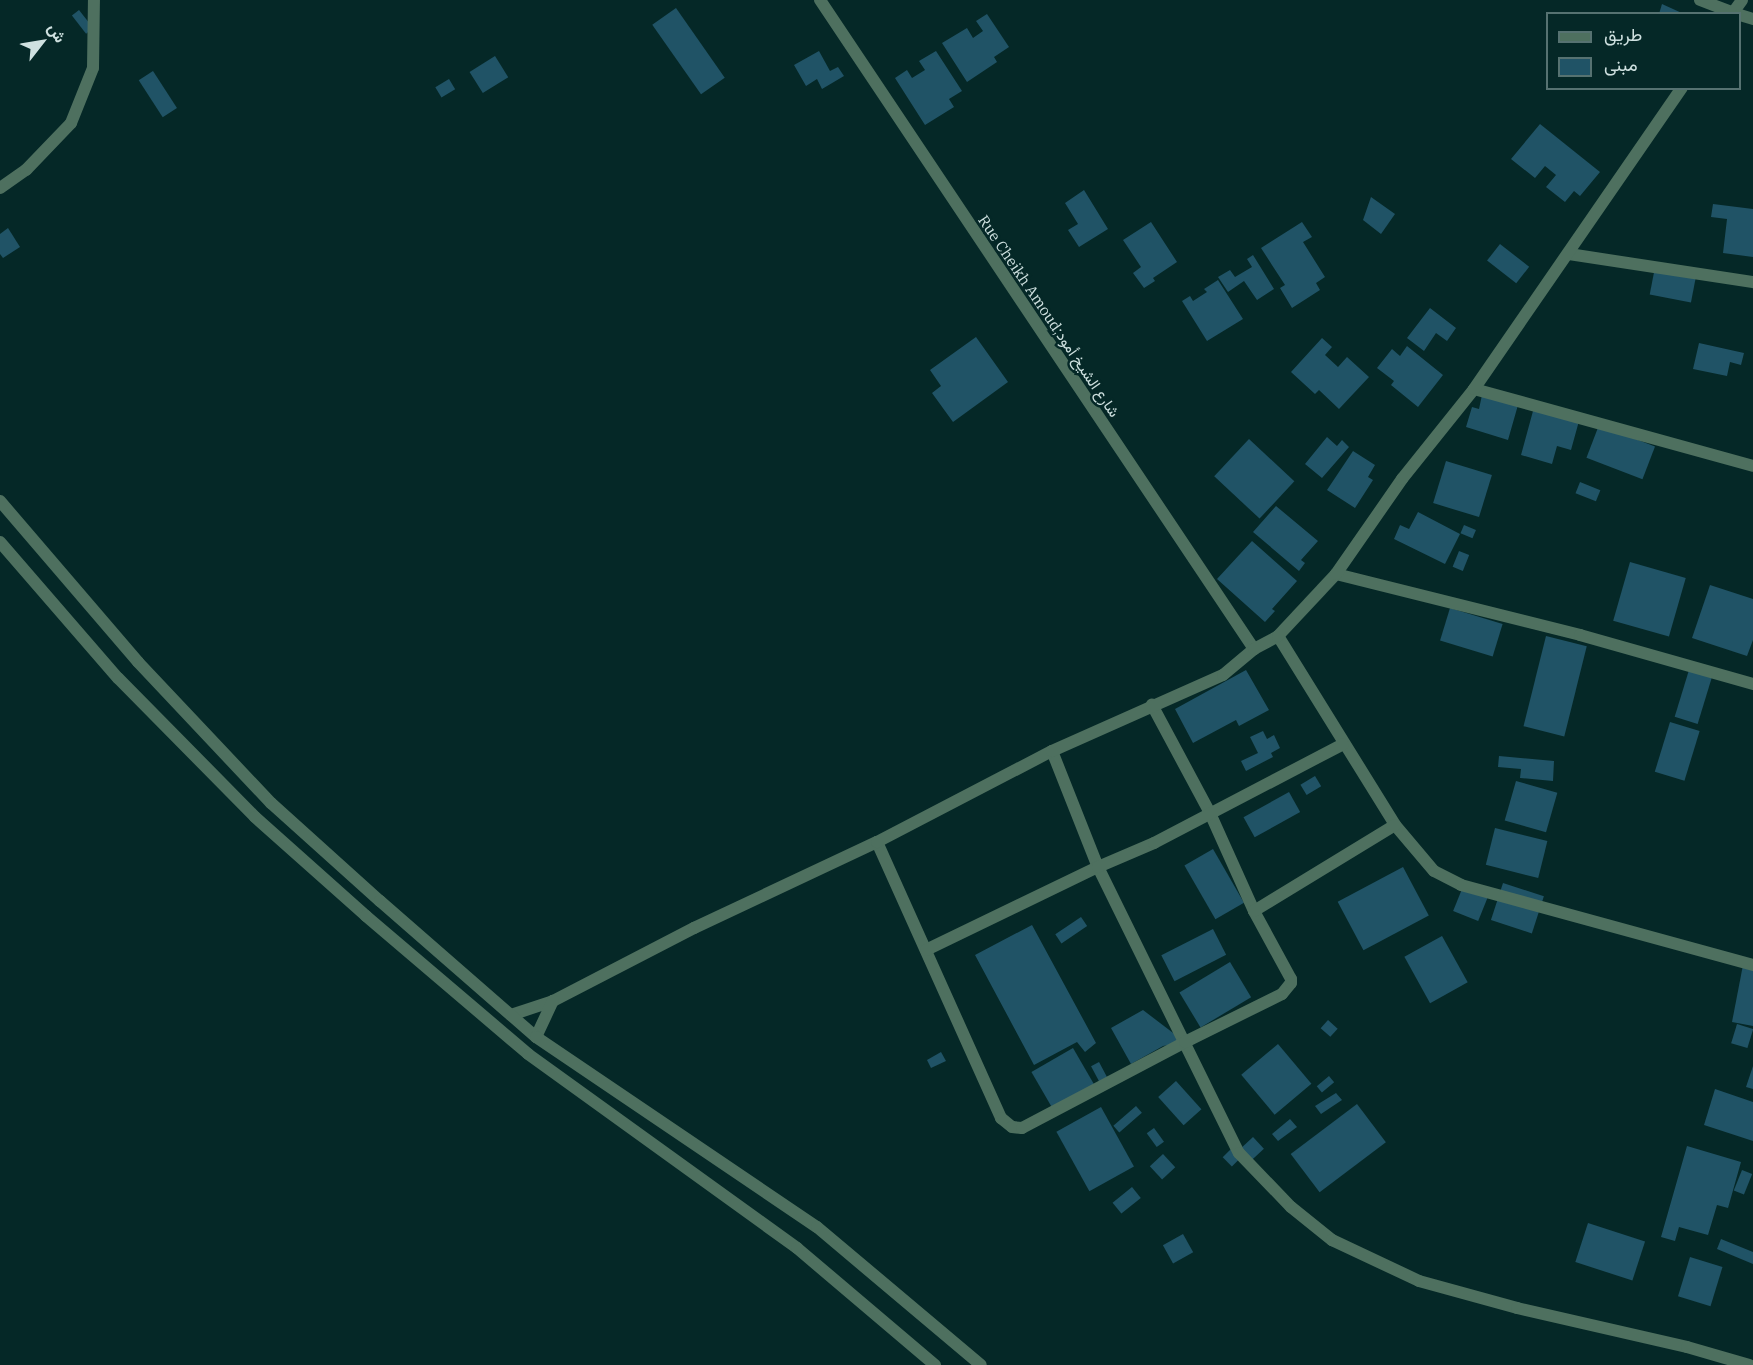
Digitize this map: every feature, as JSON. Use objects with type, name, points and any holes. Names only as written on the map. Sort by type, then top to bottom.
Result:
[{"type":"street","points":[[0,188],[26,170],[71,123],[93,68],[94,0]]},
{"type":"street","name":"Rue Cheikh Amoud;شارع الشيخ أمود","points":[[820,0],[1254,649]]},
{"type":"street","points":[[1700,0],[1730,12]]},
{"type":"street","points":[[511,1015],[554,1001],[694,928],[877,842],[1052,751],[1223,675],[1254,649],[1278,636],[1336,574],[1402,479],[1474,389],[1681,90]]},
{"type":"street","points":[[1569,254],[1753,282]]},
{"type":"street","points":[[1474,389],[1753,466]]},
{"type":"street","points":[[0,501],[138,662],[271,803],[511,1015],[536,1037],[817,1227],[981,1365]]},
{"type":"street","points":[[0,542],[118,678],[255,817],[366,916],[528,1054],[797,1248],[936,1365]]},
{"type":"street","points":[[1336,574],[1580,634],[1753,684]]},
{"type":"street","points":[[1278,636],[1395,825],[1434,871],[1461,885],[1753,965]]},
{"type":"street","points":[[877,842],[1001,1118],[1012,1126],[1022,1128],[1288,989],[1291,979],[1254,911],[1209,813],[1152,705]]},
{"type":"street","points":[[926,950],[1098,867],[1154,843],[1343,744]]},
{"type":"street","points":[[1052,751],[1098,867],[1239,1153],[1291,1207],[1332,1240],[1419,1281],[1517,1308],[1687,1347],[1749,1365]]},
{"type":"street","points":[[1254,911],[1395,825]]},
{"type":"street","points":[[536,1037],[554,1001]]},
{"type":"building","points":[[1662,4],[1680,12],[1660,12]]},
{"type":"building","points":[[676,8],[725,78],[701,94],[652,25]]},
{"type":"building","points":[[79,10],[93,28],[86,34],[72,16]]},
{"type":"building","points":[[987,14],[1009,47],[994,57],[997,62],[967,82],[942,43],[967,28],[973,38],[983,31],[976,21]]},
{"type":"building","points":[[819,51],[830,71],[838,67],[844,76],[822,89],[817,79],[806,86],[794,65]]},
{"type":"building","points":[[936,51],[962,91],[949,99],[954,107],[925,125],[895,78],[907,70],[912,78],[925,70],[919,61]]},
{"type":"building","points":[[495,56],[508,77],[483,93],[470,72]]},
{"type":"building","points":[[153,71],[177,108],[163,117],[139,80]]},
{"type":"building","points":[[449,79],[455,89],[441,98],[435,87]]},
{"type":"building","points":[[1540,124],[1600,172],[1580,196],[1574,191],[1565,202],[1546,187],[1556,175],[1545,166],[1535,178],[1511,159]]},
{"type":"building","points":[[1084,190],[1108,229],[1079,247],[1068,230],[1078,224],[1065,203]]},
{"type":"building","points":[[1371,197],[1395,214],[1381,234],[1363,220]]},
{"type":"building","points":[[1713,204],[1753,209],[1753,257],[1723,253],[1727,219],[1711,217]]},
{"type":"building","points":[[1151,222],[1177,262],[1153,278],[1155,281],[1144,288],[1133,273],[1141,267],[1123,240]]},
{"type":"building","points":[[1302,222],[1312,237],[1303,242],[1325,277],[1316,283],[1320,290],[1292,308],[1280,288],[1285,285],[1261,248]]},
{"type":"building","points":[[8,228],[20,247],[3,258],[0,254],[0,234]]},
{"type":"building","points":[[1500,244],[1529,267],[1516,283],[1487,261]]},
{"type":"building","points":[[1253,255],[1274,289],[1257,300],[1244,281],[1228,292],[1218,277],[1230,270],[1235,277],[1252,267],[1247,259]]},
{"type":"building","points":[[1656,262],[1697,270],[1691,302],[1650,294]]},
{"type":"building","points":[[1218,280],[1243,319],[1207,341],[1182,301],[1190,296],[1193,301],[1207,292],[1204,289]]},
{"type":"building","points":[[1430,308],[1456,328],[1447,341],[1436,333],[1424,351],[1407,338]]},
{"type":"building","points":[[976,337],[1008,382],[953,422],[932,393],[941,386],[930,370]]},
{"type":"building","points":[[1322,338],[1332,347],[1325,355],[1338,367],[1347,357],[1369,377],[1339,409],[1319,390],[1315,394],[1291,372]]},
{"type":"building","points":[[1699,343],[1744,353],[1741,365],[1730,362],[1727,376],[1693,369]]},
{"type":"building","points":[[1407,346],[1443,375],[1418,407],[1391,385],[1394,381],[1377,368],[1392,349],[1400,356]]},
{"type":"building","points":[[1482,395],[1518,405],[1508,440],[1466,427],[1472,407],[1479,409]]},
{"type":"building","points":[[1533,411],[1579,421],[1571,450],[1557,446],[1552,464],[1521,455]]},
{"type":"building","points":[[1599,425],[1655,447],[1642,479],[1586,458]]},
{"type":"building","points":[[1327,437],[1337,446],[1342,440],[1349,447],[1322,478],[1305,464]]},
{"type":"building","points":[[1249,439],[1294,481],[1260,519],[1214,476]]},
{"type":"building","points":[[1353,451],[1375,465],[1368,477],[1373,480],[1355,508],[1327,490]]},
{"type":"building","points":[[1446,461],[1492,475],[1479,517],[1433,503]]},
{"type":"building","points":[[1580,482],[1600,490],[1596,501],[1576,493]]},
{"type":"building","points":[[1276,506],[1318,541],[1301,560],[1305,563],[1299,571],[1253,532]]},
{"type":"building","points":[[1418,512],[1460,534],[1445,564],[1394,539],[1400,525],[1409,529]]},
{"type":"building","points":[[1464,525],[1476,530],[1472,538],[1460,533]]},
{"type":"building","points":[[1252,541],[1297,581],[1272,609],[1275,611],[1265,622],[1217,579]]},
{"type":"building","points":[[1459,551],[1469,555],[1463,571],[1453,567]]},
{"type":"building","points":[[1630,562],[1686,578],[1669,637],[1613,621]]},
{"type":"building","points":[[1710,585],[1753,599],[1753,640],[1747,656],[1692,638]]},
{"type":"building","points":[[1450,608],[1503,624],[1493,657],[1440,641]]},
{"type":"building","points":[[1546,636],[1587,646],[1564,736],[1524,726]]},
{"type":"building","points":[[1246,670],[1269,710],[1239,726],[1236,720],[1193,743],[1175,709]]},
{"type":"building","points":[[1689,670],[1712,677],[1698,724],[1675,717]]},
{"type":"building","points":[[1670,722],[1700,731],[1684,781],[1655,772]]},
{"type":"building","points":[[1263,731],[1267,739],[1274,735],[1280,748],[1271,753],[1273,757],[1246,771],[1241,761],[1258,753],[1250,737]]},
{"type":"building","points":[[1499,756],[1554,761],[1553,781],[1520,778],[1521,769],[1498,767]]},
{"type":"building","points":[[1315,776],[1321,786],[1307,795],[1300,785]]},
{"type":"building","points":[[1516,781],[1557,793],[1546,832],[1505,820]]},
{"type":"building","points":[[1289,792],[1300,812],[1255,837],[1244,817]]},
{"type":"building","points":[[1495,828],[1547,841],[1538,878],[1486,865]]},
{"type":"building","points":[[1213,849],[1244,903],[1215,919],[1184,865]]},
{"type":"building","points":[[1403,867],[1429,916],[1363,950],[1338,902]]},
{"type":"building","points":[[1503,883],[1544,896],[1532,933],[1491,920]]},
{"type":"building","points":[[1464,884],[1489,894],[1478,921],[1453,911]]},
{"type":"building","points":[[1081,917],[1087,926],[1061,943],[1055,934]]},
{"type":"building","points":[[1032,925],[1096,1043],[1085,1052],[1077,1042],[1034,1065],[975,955]]},
{"type":"building","points":[[1213,929],[1226,955],[1174,981],[1161,955]]},
{"type":"building","points":[[1442,936],[1468,982],[1430,1003],[1404,957]]},
{"type":"building","points":[[1230,962],[1251,997],[1201,1028],[1179,992]]},
{"type":"building","points":[[1743,965],[1753,967],[1753,1026],[1732,1022]]},
{"type":"building","points":[[1143,1010],[1185,1042],[1163,1046],[1131,1064],[1111,1028]]},
{"type":"building","points":[[1328,1020],[1338,1029],[1330,1037],[1321,1028]]},
{"type":"building","points":[[1737,1024],[1753,1029],[1747,1048],[1731,1043]]},
{"type":"building","points":[[1278,1044],[1311,1084],[1275,1115],[1241,1075]]},
{"type":"building","points":[[1073,1048],[1094,1084],[1052,1108],[1031,1072]]},
{"type":"building","points":[[941,1052],[946,1061],[931,1068],[927,1060]]},
{"type":"building","points":[[1099,1062],[1109,1081],[1101,1085],[1091,1066]]},
{"type":"building","points":[[1753,1066],[1753,1089],[1746,1087]]},
{"type":"building","points":[[1329,1076],[1334,1082],[1322,1092],[1317,1086]]},
{"type":"building","points":[[1176,1081],[1201,1109],[1184,1125],[1158,1097]]},
{"type":"building","points":[[1715,1089],[1753,1102],[1753,1141],[1704,1125]]},
{"type":"building","points":[[1336,1093],[1342,1100],[1321,1114],[1315,1106]]},
{"type":"building","points":[[1357,1104],[1386,1142],[1320,1192],[1291,1154]]},
{"type":"building","points":[[1136,1106],[1142,1113],[1119,1132],[1113,1126]]},
{"type":"building","points":[[1101,1107],[1134,1166],[1089,1191],[1056,1132]]},
{"type":"building","points":[[1290,1119],[1297,1127],[1278,1141],[1272,1134]]},
{"type":"building","points":[[1154,1128],[1164,1142],[1157,1147],[1147,1133]]},
{"type":"building","points":[[1253,1137],[1264,1149],[1251,1161],[1240,1149]]},
{"type":"building","points":[[1234,1146],[1243,1155],[1232,1167],[1223,1157]]},
{"type":"building","points":[[1687,1146],[1741,1162],[1728,1208],[1717,1205],[1708,1235],[1679,1227],[1675,1241],[1661,1237]]},
{"type":"building","points":[[1163,1154],[1175,1167],[1162,1179],[1150,1166]]},
{"type":"building","points":[[1742,1170],[1752,1174],[1744,1195],[1734,1190]]},
{"type":"building","points":[[1132,1187],[1141,1198],[1121,1214],[1113,1203]]},
{"type":"building","points":[[1588,1223],[1645,1242],[1632,1281],[1575,1262]]},
{"type":"building","points":[[1183,1234],[1193,1252],[1173,1264],[1163,1245]]},
{"type":"building","points":[[1721,1239],[1753,1252],[1753,1264],[1717,1249]]},
{"type":"building","points":[[1690,1257],[1723,1267],[1711,1306],[1678,1296]]}]
